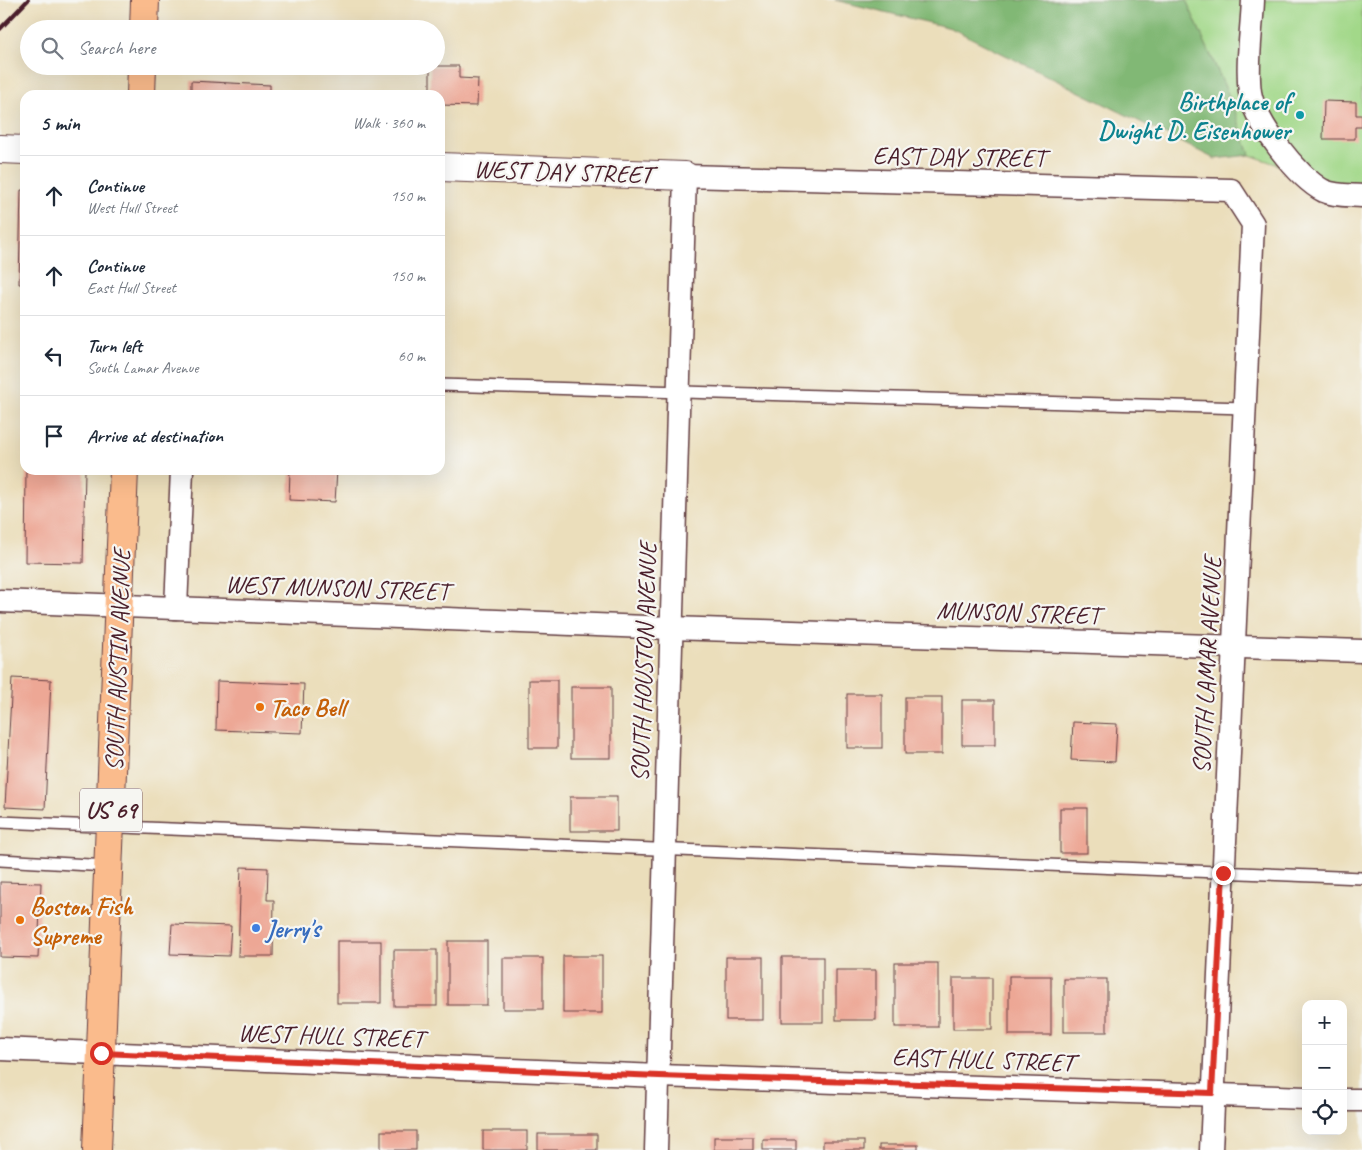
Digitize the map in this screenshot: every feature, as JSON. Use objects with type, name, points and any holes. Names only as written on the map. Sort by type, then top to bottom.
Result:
[{"type":"highway","points":[[144,20],[145,0]]},
{"type":"highway","points":[[141,90],[142,75]]},
{"type":"highway","name":"SOUTH AUSTIN AVENUE","points":[[97,1150],[124,475]]},
{"type":"street","points":[[1253,0],[1250,93],[1259,118],[1283,152],[1309,180],[1325,191],[1362,196]]},
{"type":"street","points":[[0,149],[20,150]]},
{"type":"street","name":"WEST DAY STREET","points":[[445,166],[685,176]]},
{"type":"street","name":"EAST DAY STREET","points":[[685,176],[1231,190]]},
{"type":"street","name":"SOUTH HOUSTON AVENUE","points":[[656,1150],[685,176]]},
{"type":"street","name":"SOUTH LAMAR AVENUE","points":[[1211,1150],[1212,1093],[1253,224],[1231,190]]},
{"type":"street","points":[[176,608],[182,475]]},
{"type":"street","name":"WEST MUNSON STREET","points":[[0,601],[671,628]]},
{"type":"street","name":"MUNSON STREET","points":[[671,628],[1362,651]]},
{"type":"street","name":"WEST HULL STREET","points":[[0,1049],[659,1076]]},
{"type":"street","name":"EAST HULL STREET","points":[[659,1076],[1212,1093],[1302,1098]]},
{"type":"street","points":[[1347,1100],[1362,1100]]},
{"type":"lane","points":[[445,386],[1245,408]]},
{"type":"lane","points":[[0,822],[1362,878]]},
{"type":"lane","points":[[0,860],[108,866]]},
{"type":"green space","points":[[835,0],[1186,0],[1232,103],[1250,155],[1215,159],[951,28]]},
{"type":"green space","points":[[1186,0],[1362,0],[1362,183],[1330,183],[1250,155],[1232,103]]},
{"type":"building","points":[[445,66],[459,66],[459,78],[478,79],[477,106],[445,105],[445,90],[430,90],[430,75],[445,75]]},
{"type":"building","points":[[191,81],[270,85],[270,90],[191,90]]},
{"type":"building","points":[[1324,101],[1356,102],[1356,115],[1362,115],[1362,127],[1355,127],[1355,139],[1323,139]]},
{"type":"building","points":[[20,237],[20,284],[19,284]]},
{"type":"building","points":[[26,475],[85,475],[83,563],[25,562]]},
{"type":"building","points":[[290,475],[337,475],[335,502],[289,500]]},
{"type":"building","points":[[12,678],[51,680],[45,809],[5,807]]},
{"type":"building","points":[[529,680],[557,680],[557,748],[529,748]]},
{"type":"building","name":"Taco Bell","points":[[217,681],[304,684],[302,733],[216,730]]},
{"type":"building","points":[[571,687],[611,687],[611,758],[571,758]]},
{"type":"building","points":[[847,694],[882,694],[882,748],[847,748]]},
{"type":"building","points":[[905,697],[942,697],[942,754],[905,754]]},
{"type":"building","points":[[962,700],[995,700],[995,745],[962,745]]},
{"type":"building","points":[[1073,722],[1117,724],[1115,762],[1071,760]]},
{"type":"building","points":[[570,797],[617,797],[617,831],[570,831]]},
{"type":"building","points":[[1060,808],[1087,808],[1087,853],[1060,853]]},
{"type":"building","name":"Jerry's","points":[[241,867],[268,868],[267,900],[274,900],[273,956],[238,956]]},
{"type":"building","name":"Boston Fish Supreme","points":[[0,882],[41,883],[38,958],[0,957]]},
{"type":"building","name":"Jerry's","points":[[172,924],[231,926],[229,956],[170,954]]},
{"type":"building","points":[[337,941],[381,941],[381,1003],[337,1003]]},
{"type":"building","points":[[448,941],[487,941],[487,1005],[448,1005]]},
{"type":"building","points":[[394,950],[437,950],[437,1006],[394,1006]]},
{"type":"building","points":[[563,956],[602,956],[602,1013],[563,1013]]},
{"type":"building","points":[[726,957],[763,957],[763,1020],[726,1020]]},
{"type":"building","points":[[782,957],[823,957],[823,1022],[782,1022]]},
{"type":"building","points":[[503,958],[543,958],[543,1009],[503,1009]]},
{"type":"building","points":[[895,963],[938,963],[938,1027],[895,1027]]},
{"type":"building","points":[[836,970],[876,970],[876,1020],[836,1020]]},
{"type":"building","points":[[1009,976],[1051,976],[1051,1035],[1009,1035]]},
{"type":"building","points":[[953,978],[992,978],[992,1029],[953,1029]]},
{"type":"building","points":[[1064,979],[1107,979],[1107,1032],[1064,1032]]},
{"type":"building","points":[[381,1131],[416,1131],[416,1150],[381,1150]]},
{"type":"building","points":[[483,1131],[527,1131],[527,1150],[483,1150]]},
{"type":"building","points":[[538,1134],[597,1134],[597,1150],[538,1150]]},
{"type":"building","points":[[714,1137],[753,1137],[753,1150],[714,1150]]},
{"type":"building","points":[[763,1140],[796,1140],[796,1150],[763,1150]]},
{"type":"building","points":[[823,1141],[864,1141],[864,1150],[823,1150]]},
{"type":"building","points":[[879,1145],[918,1145],[918,1150],[879,1150]]},
{"type":"railway","points":[[0,29],[28,0]]},
{"type":"place","name":"Birthplace of Dwight D. Eisenhower","points":[[1300,115]]},
{"type":"place","name":"Taco Bell","points":[[260,707]]},
{"type":"place","name":"Boston Fish Supreme","points":[[20,920]]},
{"type":"place","name":"Jerry's","points":[[256,928]]},
{"type":"route","points":[[101,1053],[659,1076],[1212,1093],[1223,873]]}]
